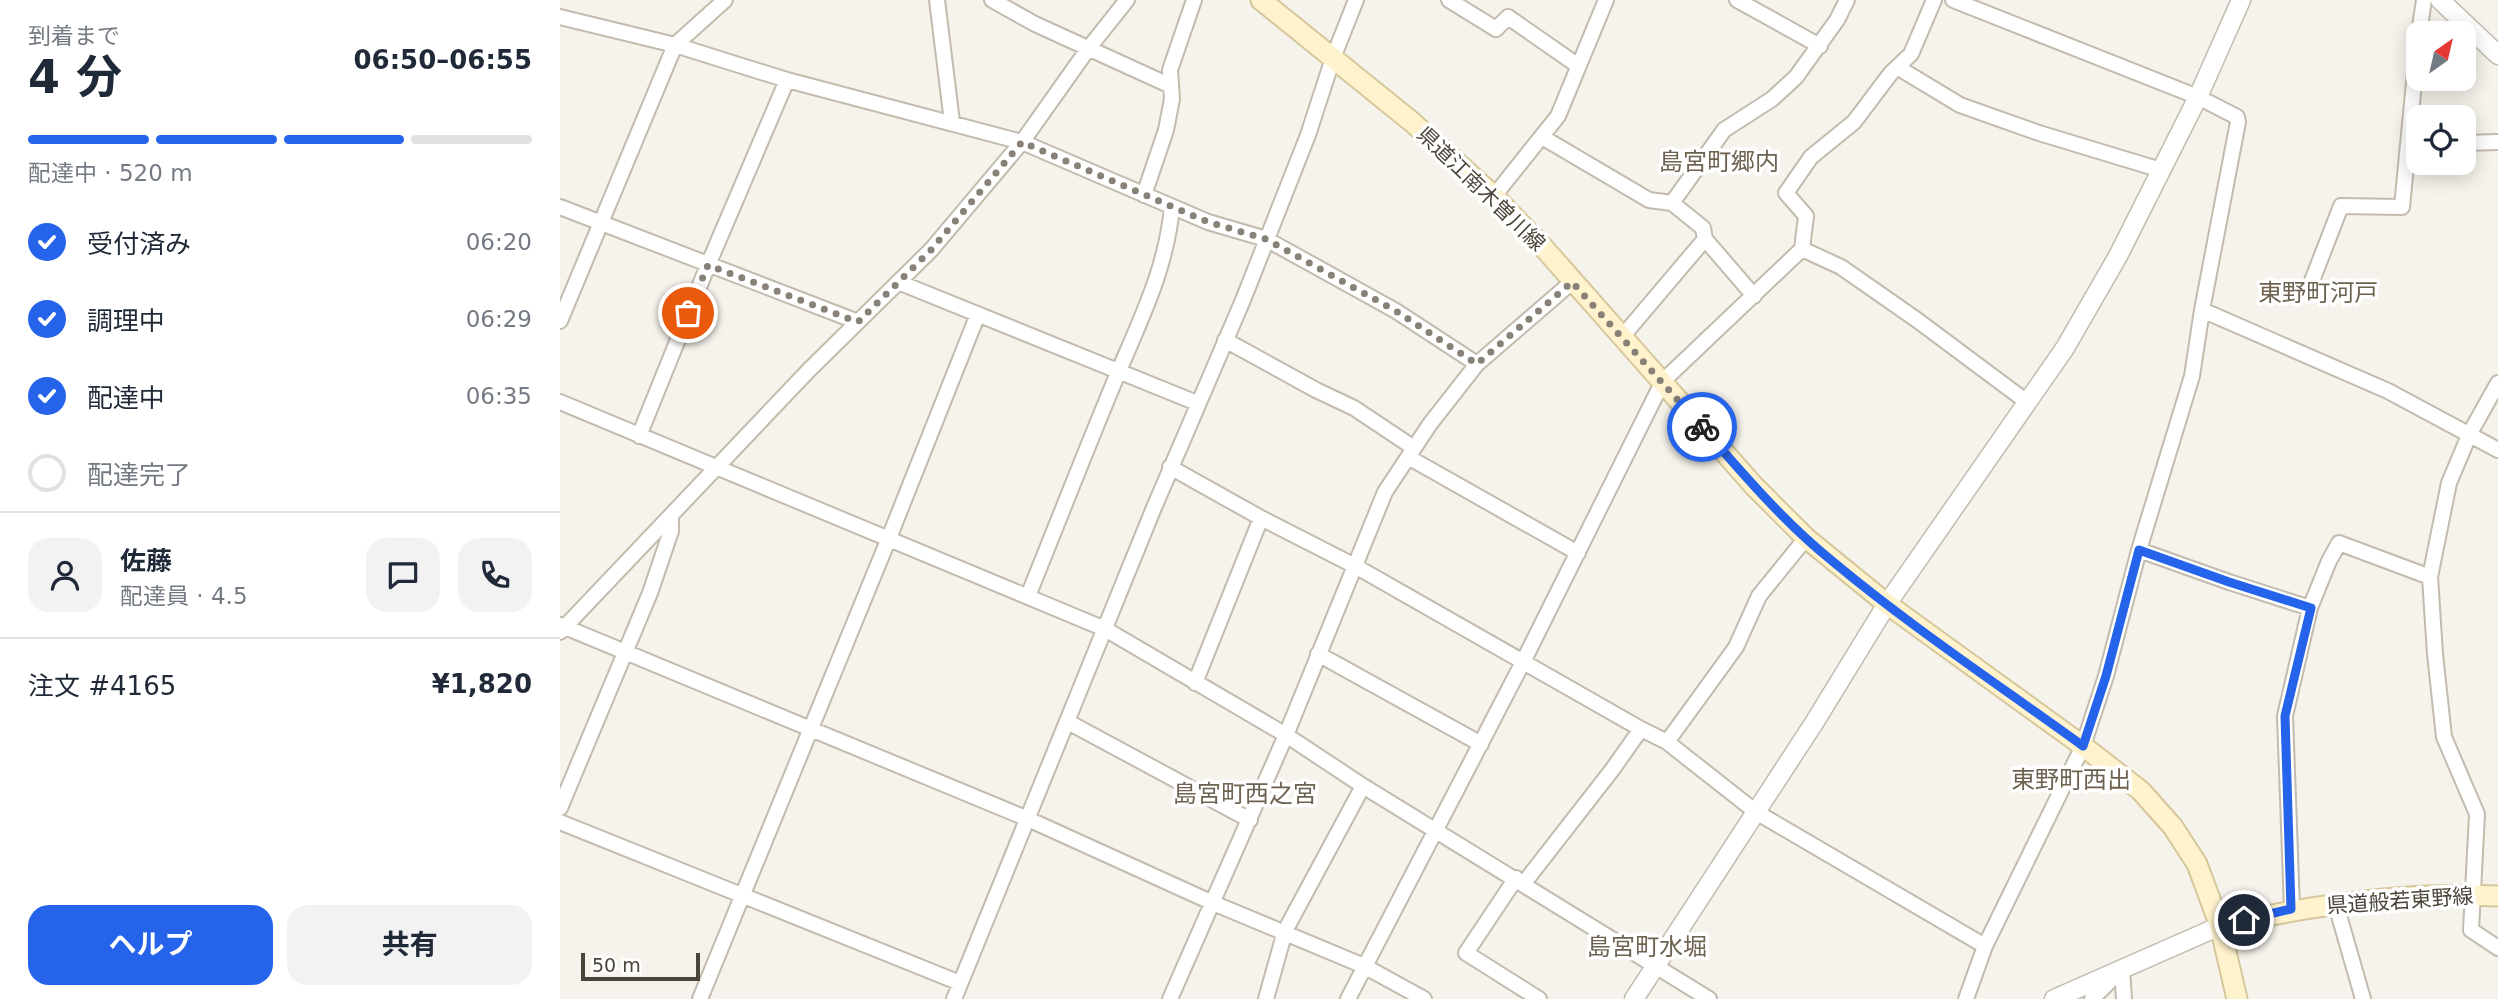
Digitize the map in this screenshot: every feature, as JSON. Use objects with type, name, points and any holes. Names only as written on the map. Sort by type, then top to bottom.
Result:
[{"type":"main road","name":"県道江南木曽川線","points":[[1261,0],[1412,122],[1494,196],[1543,247],[1754,486],[1806,538],[1886,604],[2141,791],[2173,827],[2197,863],[2220,926],[2237,999]]},
{"type":"main road","name":"県道般若東野線","points":[[2220,926],[2291,909],[2396,899],[2473,895],[2498,897]]},
{"type":"street","points":[[560,321],[675,45],[725,0]]},
{"type":"street","points":[[937,0],[952,122]]},
{"type":"street","points":[[992,0],[1035,24],[1171,86]]},
{"type":"street","points":[[1127,0],[1088,49],[1022,142],[931,250],[809,370],[718,469],[562,628],[1028,819],[1213,903],[1364,965],[1423,999]]},
{"type":"street","points":[[1144,195],[1166,130],[1172,99],[1170,70],[1194,0]]},
{"type":"street","points":[[954,999],[1170,467],[1243,300],[1308,135],[1333,58],[1356,0]]},
{"type":"street","points":[[1449,0],[1496,29],[1508,18],[1577,65]]},
{"type":"street","points":[[1494,196],[1558,116],[1606,0]]},
{"type":"street","points":[[1737,0],[1820,46]]},
{"type":"street","points":[[1672,203],[1724,130],[1772,99],[1796,77],[1820,46],[1847,0]]},
{"type":"street","points":[[1348,999],[1523,662],[1662,382],[1802,249],[1805,216],[1786,192],[1811,157],[1854,122],[1911,54],[1934,0]]},
{"type":"street","points":[[1953,0],[2198,97],[2236,117],[2238,122],[2192,376],[2139,550],[2106,676],[2083,746],[1985,946],[1966,999]]},
{"type":"street","points":[[1634,999],[1756,812],[1886,604],[2065,348],[2118,256],[2198,97],[2241,0]]},
{"type":"street","points":[[2421,21],[2424,0]]},
{"type":"street","points":[[2440,0],[2498,55]]},
{"type":"street","points":[[560,16],[675,45],[787,80],[1022,142],[1208,222],[1266,239],[1396,311],[1477,364]]},
{"type":"street","points":[[1897,68],[1960,105],[2039,133],[2161,170]]},
{"type":"street","points":[[639,436],[787,80]]},
{"type":"street","points":[[1542,137],[1649,200],[1672,203],[1703,228],[1705,239],[1754,296]]},
{"type":"street","points":[[2476,143],[2498,142]]},
{"type":"street","points":[[2310,286],[2341,206],[2402,207],[2408,175]]},
{"type":"street","points":[[560,206],[858,322]]},
{"type":"street","points":[[1028,596],[1119,371],[1150,302],[1169,239],[1172,207]]},
{"type":"street","points":[[1622,337],[1705,239]]},
{"type":"street","points":[[1802,249],[1840,267],[2027,402]]},
{"type":"street","points":[[898,282],[1197,403]]},
{"type":"street","points":[[1170,999],[1286,735],[1384,492],[1430,424],[1477,364],[1572,282]]},
{"type":"street","points":[[2202,310],[2388,391],[2498,450]]},
{"type":"street","points":[[700,999],[978,314]]},
{"type":"street","points":[[1225,340],[1354,408],[1411,452],[1578,553]]},
{"type":"street","points":[[2498,383],[2470,433],[2449,483],[2430,577],[2444,737],[2477,814],[2471,930],[2498,948]]},
{"type":"street","points":[[560,402],[1105,628],[1286,735],[1363,786],[1437,829],[1709,999]]},
{"type":"street","points":[[1170,467],[1355,566],[1641,729],[1667,741],[1756,812],[1985,946]]},
{"type":"street","points":[[560,808],[650,593],[671,531],[671,516]]},
{"type":"street","points":[[1195,683],[1261,518]]},
{"type":"street","points":[[1667,741],[1736,647],[1759,596],[1806,538]]},
{"type":"street","points":[[2291,909],[2285,716],[2311,608],[2329,561],[2339,543],[2430,577]]},
{"type":"street","points":[[2139,550],[2311,608]]},
{"type":"street","points":[[1318,654],[1481,744]]},
{"type":"street","points":[[1068,722],[1250,820]]},
{"type":"street","points":[[1539,999],[1466,953],[1641,729]]},
{"type":"street","points":[[1266,999],[1285,932],[1363,786]]},
{"type":"street","points":[[560,822],[960,983]]},
{"type":"street","points":[[2336,905],[2363,999]]},
{"type":"street","points":[[2054,999],[2220,926]]},
{"type":"street","points":[[2091,999],[2122,969]]},
{"type":"street","points":[[2122,969],[2124,999]]},
{"type":"way so far","points":[[688,313],[708,265],[858,322],[931,250],[1022,142],[1208,222],[1266,239],[1396,311],[1477,364],[1572,282],[1702,427]]},
{"type":"district","name":"島宮町郷内","points":[[1719,162]]},
{"type":"district","name":"東野町河戸","points":[[2318,293]]},
{"type":"district","name":"東野町西出","points":[[2071,780]]},
{"type":"district","name":"島宮町西之宮","points":[[1245,794]]},
{"type":"district","name":"島宮町水堀","points":[[1647,947]]},
{"type":"route","points":[[1702,427],[1754,486],[1831,561],[1886,604],[2083,746],[2106,676],[2139,550],[2311,608],[2297,657],[2285,716],[2291,909],[2244,920]]}]
